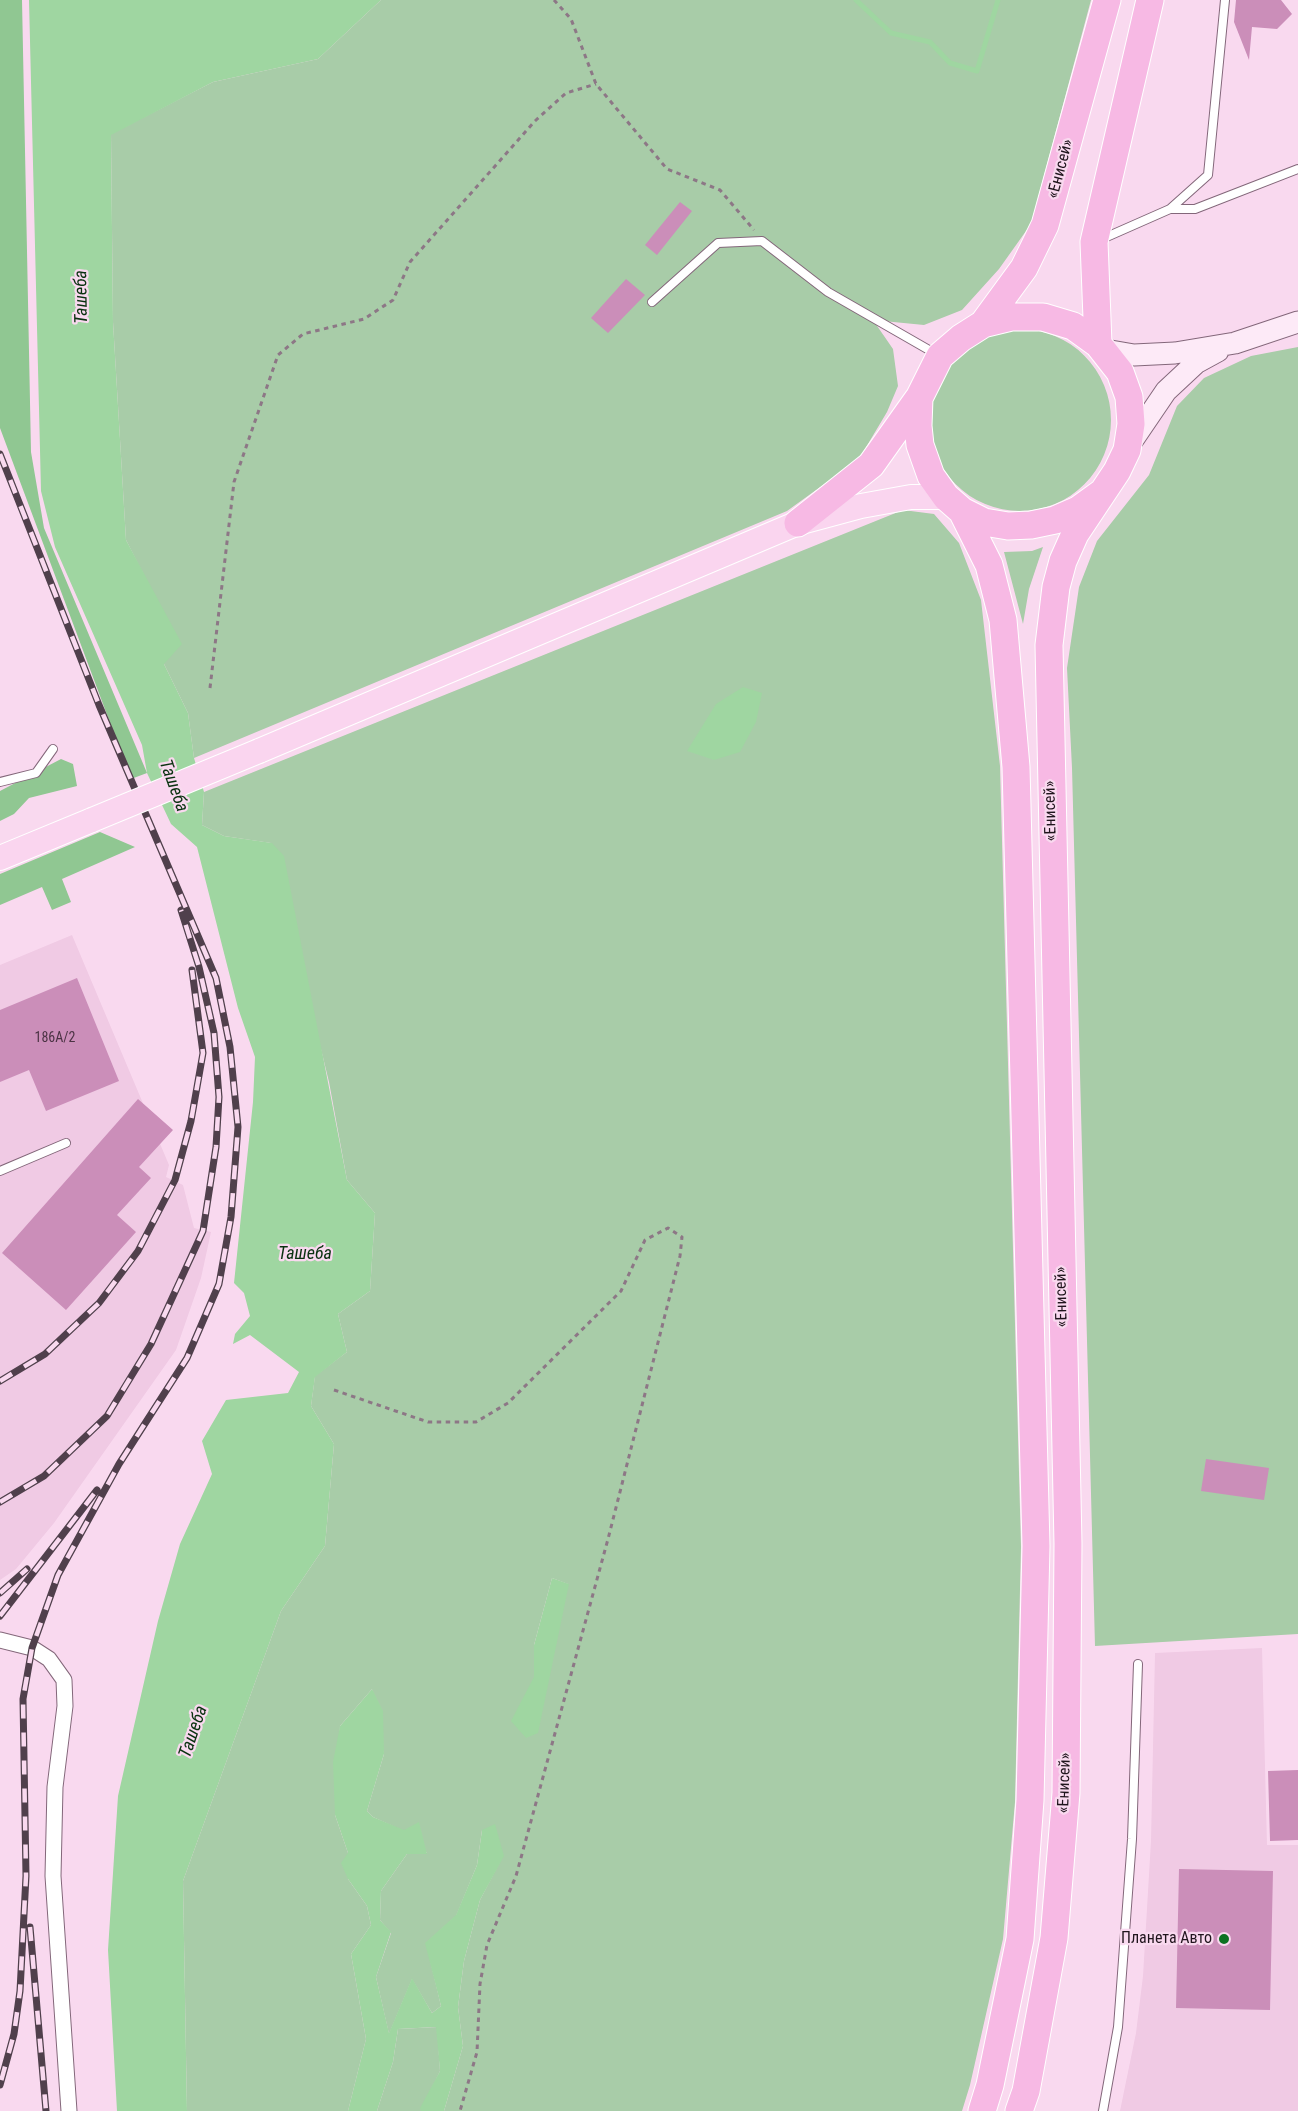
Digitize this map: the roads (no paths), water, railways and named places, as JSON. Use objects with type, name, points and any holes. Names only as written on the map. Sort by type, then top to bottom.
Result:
[{"type":"highway","name":"«Енисей»","points":[[983,324],[1024,268],[1045,225],[1107,0]]},
{"type":"highway","points":[[1102,347],[1094,242],[1150,0]]},
{"type":"highway","name":"«Енисей»","points":[[982,2111],[990,2085],[1020,1939],[1030,1800],[1036,1546],[1016,767],[1003,620],[989,565],[954,504],[931,476],[920,445],[918,426],[919,398],[940,356],[961,338],[983,324],[1012,317],[1043,317],[1073,326],[1102,347],[1120,372],[1129,397],[1131,424],[1127,450],[1075,534],[1063,561],[1056,587],[1049,645],[1068,1544],[1066,1793],[1054,1938],[1026,2091],[1019,2111]]},
{"type":"highway","points":[[798,523],[871,465],[919,398]]},
{"type":"highway","name":"«Енисей»","points":[[954,504],[984,522],[1008,526],[1031,525],[1078,510],[1103,492]]},
{"type":"main road","points":[[0,858],[798,523],[861,506],[911,497],[954,504]]},
{"type":"street","points":[[1127,450],[1166,391],[1196,363],[1235,343],[1298,322]]},
{"type":"street","points":[[1102,347],[1134,355],[1175,353],[1235,343]]},
{"type":"street","points":[[0,1640],[32,1648],[49,1659],[64,1680],[65,1706],[55,1787],[54,1876],[69,2111]]},
{"type":"lane","points":[[1094,242],[1170,208],[1208,175],[1225,0]]},
{"type":"lane","points":[[1170,208],[1195,209],[1298,169]]},
{"type":"lane","points":[[652,302],[718,243],[762,241],[828,292],[873,320],[940,356]]},
{"type":"lane","points":[[0,782],[36,773],[53,749]]},
{"type":"lane","points":[[0,1171],[66,1143]]},
{"type":"lane","points":[[1102,2111],[1118,2027],[1132,1839],[1137,1664]]},
{"type":"water","name":"Ташеба","points":[[29,0],[381,0],[318,59],[213,82],[111,135],[113,322],[126,540],[182,644],[164,664],[188,713],[194,758],[204,792],[202,825],[224,836],[272,843],[284,856],[347,1180],[375,1213],[370,1291],[338,1314],[347,1352],[315,1377],[311,1406],[334,1444],[325,1546],[281,1611],[183,1881],[187,2111],[117,2111],[108,1950],[118,1796],[158,1621],[180,1544],[212,1474],[202,1441],[226,1400],[288,1393],[299,1372],[250,1335],[233,1344],[235,1334],[250,1316],[244,1293],[234,1283],[253,1102],[255,1057],[238,1008],[197,847],[171,824],[147,773],[142,745],[55,547],[41,491]]},
{"type":"water","points":[[743,687],[762,693],[756,722],[740,752],[714,760],[687,751],[716,704]]},
{"type":"water","points":[[552,1578],[569,1584],[538,1733],[526,1738],[511,1721],[534,1677],[534,1645]]},
{"type":"water","points":[[372,1689],[383,1711],[384,1754],[367,1811],[373,1817],[404,1830],[419,1822],[427,1854],[407,1854],[381,1891],[380,1920],[391,1932],[376,1977],[389,2033],[412,1978],[432,2013],[441,2006],[425,1943],[456,1915],[477,1865],[482,1830],[495,1824],[504,1856],[480,1900],[464,1961],[458,2007],[463,2046],[444,2111],[421,2111],[420,2108],[440,2071],[436,2027],[398,2029],[393,2062],[377,2111],[348,2111],[366,2039],[351,1954],[371,1925],[367,1906],[348,1879],[341,1863],[348,1853],[335,1815],[333,1762],[340,1726]]},
{"type":"waterway","points":[[856,0],[891,33],[930,42],[950,63],[977,71],[998,0]]},
{"type":"railway","points":[[0,454],[99,705],[216,978],[230,1047],[238,1127],[231,1217],[219,1284],[187,1358],[119,1464],[58,1575],[32,1648],[23,1699],[26,1876],[20,1991],[14,2034],[0,2085]]},
{"type":"railway","points":[[0,1502],[44,1476],[107,1416],[151,1344],[203,1231],[216,1147],[219,1097],[214,1033],[199,967],[181,910]]},
{"type":"railway","points":[[0,1381],[45,1354],[99,1303],[138,1251],[175,1180],[191,1121],[203,1053],[192,970]]},
{"type":"railway","points":[[0,1616],[97,1490]]},
{"type":"railway","points":[[0,1593],[27,1569]]},
{"type":"railway","points":[[30,1927],[46,2111]]},
{"type":"place","name":"Планета Авто","points":[[1224,1939]]}]
